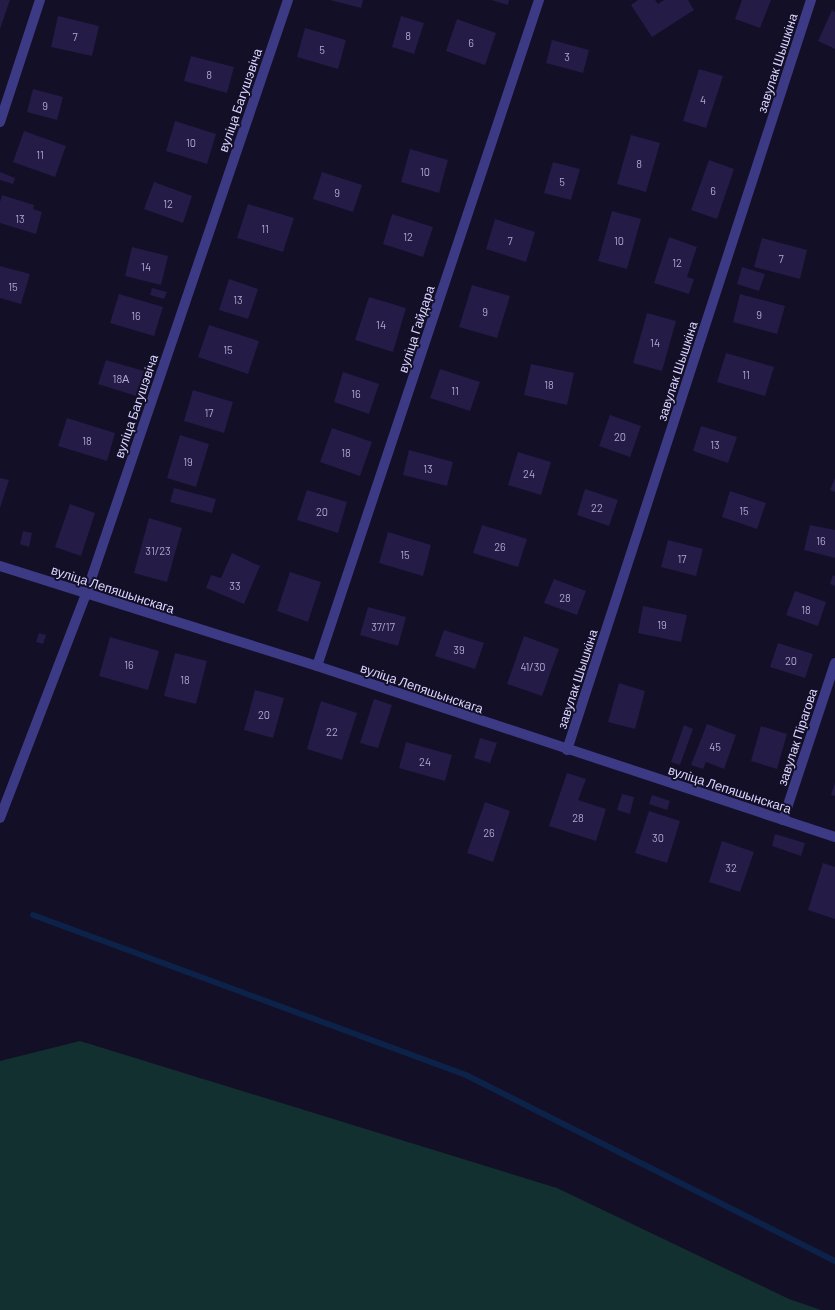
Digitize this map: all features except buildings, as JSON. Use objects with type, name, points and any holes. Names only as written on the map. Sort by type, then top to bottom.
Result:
[{"type":"street","points":[[0,122],[40,0]]},
{"type":"street","name":"вуліца Багушэвіча","points":[[0,818],[86,594],[288,0]]},
{"type":"street","name":"вуліца Гайдара","points":[[317,666],[539,0]]},
{"type":"street","name":"завулак Шышкіна","points":[[567,750],[812,0]]},
{"type":"street","name":"вуліца Лепяшынскага","points":[[0,566],[317,666],[567,750],[835,837]]},
{"type":"street","name":"завулак Пірагова","points":[[783,820],[835,663]]},
{"type":"green space","points":[[80,1041],[557,1188],[789,1299],[821,1310],[0,1310],[0,1061]]},
{"type":"waterway","points":[[33,915],[466,1075],[835,1261]]}]
